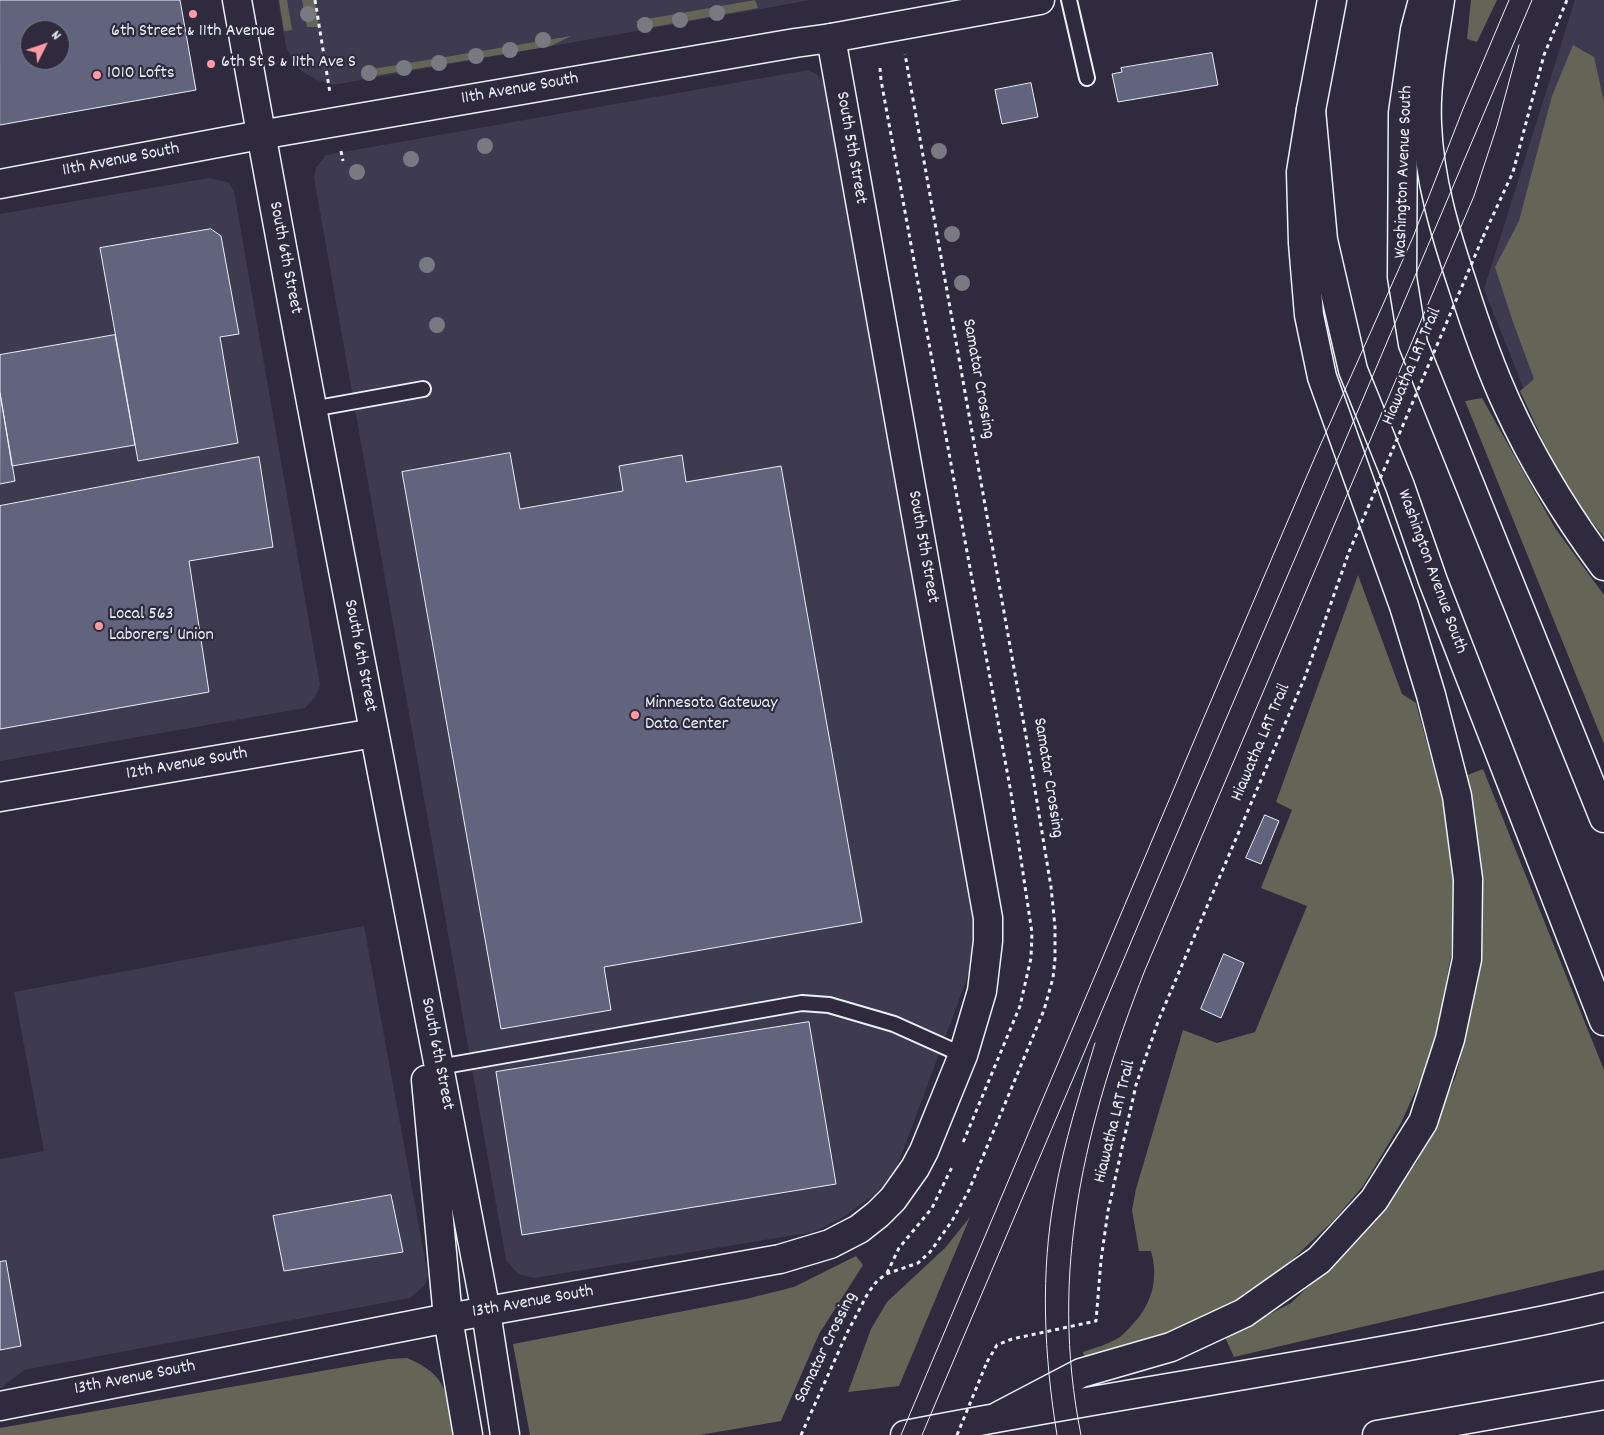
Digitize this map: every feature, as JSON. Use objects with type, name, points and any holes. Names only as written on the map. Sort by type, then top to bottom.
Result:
[{"type":"main road","name":"South 6th Street","points":[[237,0],[260,135],[312,409],[486,1312],[505,1435]]},
{"type":"main road","name":"11th Avenue South","points":[[0,184],[260,135],[795,42],[831,38],[1040,0]]},
{"type":"main road","points":[[999,1416],[1081,1373],[1171,1347],[1244,1313],[1319,1260],[1374,1200],[1423,1122],[1450,1039],[1467,959],[1468,879],[1457,796],[1431,695],[1404,606],[1322,377],[1309,315],[1302,243],[1301,172],[1332,0]]},
{"type":"main road","name":"Washington Avenue South","points":[[1423,0],[1415,30],[1403,113],[1402,277],[1413,344],[1604,818]]},
{"type":"main road","points":[[1440,0],[1429,71],[1427,123],[1429,156],[1450,247],[1475,324],[1506,403],[1534,458],[1553,490],[1604,566]]},
{"type":"main road","name":"South 5th Street","points":[[831,38],[986,900],[988,941],[982,991],[963,1055]]},
{"type":"main road","name":"Washington Avenue South","points":[[1311,110],[1324,240],[1353,370],[1400,486],[1433,581],[1604,1021]]},
{"type":"main road","name":"12th Avenue South","points":[[0,797],[374,733]]},
{"type":"main road","points":[[410,920],[448,1318],[467,1424]]},
{"type":"main road","name":"13th Avenue South","points":[[5,1405],[448,1318],[780,1259],[830,1244],[859,1229],[878,1214],[893,1199],[915,1168],[924,1152],[963,1055]]},
{"type":"main road","points":[[905,1435],[999,1416],[1312,1364],[1558,1318],[1604,1307]]},
{"type":"main road","points":[[1558,1318],[1604,1312]]},
{"type":"main road","points":[[1378,1435],[1592,1397]]},
{"type":"lane","points":[[1069,0],[1087,78]]},
{"type":"lane","points":[[312,409],[423,389]]},
{"type":"lane","points":[[439,1068],[802,1003],[829,1005],[894,1024],[963,1055]]},
{"type":"path","points":[[315,0],[329,84]]},
{"type":"path","name":"Hiawatha LRT Trail","points":[[957,1435],[987,1362],[997,1346],[1012,1339],[1096,1321],[1101,1260],[1108,1211],[1136,1085],[1159,1019],[1305,677],[1349,552],[1483,236],[1513,172],[1544,55],[1567,0]]},
{"type":"path","name":"Samatar Crossing","points":[[801,1435],[859,1307],[868,1293],[877,1281],[886,1274],[918,1262],[930,1252],[969,1190],[1041,1019],[1053,978],[1055,959],[1055,927],[1051,887],[1031,763],[906,58]]},
{"type":"shaded area","points":[[278,0],[811,0],[333,85],[317,80],[297,67],[286,47]]},
{"type":"shaded area","points":[[1575,0],[1604,0],[1604,537],[1584,511],[1552,460],[1484,289]]},
{"type":"shaded area","points":[[808,70],[818,75],[827,86],[972,915],[975,946],[969,973],[897,1167],[875,1194],[842,1218],[813,1232],[534,1278],[518,1274],[506,1260],[314,178],[316,168],[326,155]]},
{"type":"shaded area","points":[[209,178],[228,182],[234,191],[320,685],[315,697],[305,708],[0,761],[0,214]]},
{"type":"shaded area","points":[[364,926],[428,1276],[424,1286],[410,1298],[24,1370],[0,1389],[0,1159],[44,1151],[14,992]]},
{"type":"green space","points":[[279,0],[287,0],[292,30],[284,31]]},
{"type":"green space","points":[[302,0],[315,0],[319,27],[307,27]]},
{"type":"green space","points":[[755,0],[758,8],[642,29],[636,21]]},
{"type":"green space","points":[[1471,0],[1497,0],[1477,42],[1467,39]]},
{"type":"green space","points":[[571,36],[551,46],[362,78],[361,71]]},
{"type":"green space","points":[[1573,45],[1594,57],[1604,102],[1604,537],[1584,511],[1552,460],[1520,391],[1534,379],[1495,267],[1519,221],[1552,96]]},
{"type":"green space","points":[[1482,398],[1555,528],[1604,595],[1604,744],[1465,401]]},
{"type":"green space","points":[[1358,575],[1402,694],[1416,703],[1442,798],[1454,878],[1451,955],[1440,1017],[1426,1068],[1401,1123],[1363,1186],[1333,1221],[1273,1278],[1231,1308],[1087,1367],[1083,1352],[1107,1344],[1121,1336],[1138,1318],[1152,1291],[1154,1272],[1151,1251],[1139,1251],[1132,1210],[1136,1189],[1183,1030],[1217,1043],[1255,1032],[1307,906],[1261,888],[1292,810],[1276,802]]},
{"type":"green space","points":[[1483,769],[1604,1070],[1604,1270],[1234,1357],[1225,1337],[1291,1303],[1360,1238],[1417,1162],[1456,1076],[1478,981],[1483,885],[1465,776]]},
{"type":"green space","points":[[970,1217],[899,1386],[848,1392],[871,1329],[887,1302],[945,1248]]},
{"type":"green space","points":[[856,1256],[863,1265],[819,1334],[781,1421],[700,1435],[530,1435],[513,1344],[746,1299],[794,1287]]},
{"type":"green space","points":[[407,1358],[421,1365],[438,1379],[447,1398],[453,1435],[0,1435],[0,1428],[389,1359]]},
{"type":"building","name":"1010 Lofts","points":[[0,0],[180,0],[196,90],[0,125]]},
{"type":"building","points":[[1212,53],[1218,85],[1118,102],[1112,74],[1122,72],[1121,68]]},
{"type":"building","points":[[1031,83],[1038,117],[1002,124],[995,90]]},
{"type":"building","points":[[211,229],[221,236],[239,334],[220,337],[238,443],[138,461],[100,248]]},
{"type":"building","points":[[115,335],[135,445],[12,466],[0,393],[0,355]]},
{"type":"building","points":[[0,393],[15,481],[0,484]]},
{"type":"building","name":"Minnesota Gateway Data Center","points":[[510,453],[520,509],[623,491],[619,466],[682,455],[686,482],[781,466],[862,922],[604,967],[611,1010],[501,1029],[402,472]]},
{"type":"building","name":"Local 563 Laborers' Union","points":[[259,457],[273,547],[189,561],[209,692],[0,729],[0,506]]},
{"type":"building","points":[[1265,815],[1279,821],[1261,864],[1246,858]]},
{"type":"building","points":[[1224,954],[1244,963],[1221,1018],[1201,1009]]},
{"type":"building","points":[[809,1022],[836,1184],[522,1235],[496,1072]]},
{"type":"building","points":[[391,1195],[403,1252],[284,1271],[273,1216]]},
{"type":"building","points":[[6,1261],[21,1346],[0,1350],[0,1262]]},
{"type":"tram line","points":[[901,1435],[1315,457],[1413,237],[1463,109],[1509,0]]},
{"type":"tram line","points":[[922,1435],[1532,0]]},
{"type":"tram line","points":[[1081,1435],[1072,1374],[1069,1315],[1071,1256],[1078,1198],[1105,1084],[1145,970],[1474,196],[1497,126],[1519,45]]},
{"type":"tram line","points":[[1057,1435],[1047,1344],[1047,1253],[1050,1223],[1063,1155],[1095,1043]]},
{"type":"place","name":"6th Street & 11th Avenue","points":[[193,14]]},
{"type":"place","name":"6th St S & 11th Ave S","points":[[211,64]]},
{"type":"place","name":"1010 Lofts","points":[[97,75]]},
{"type":"place","name":"Local 563 Laborers' Union","points":[[99,626]]},
{"type":"place","name":"Minnesota Gateway Data Center","points":[[635,715]]}]
